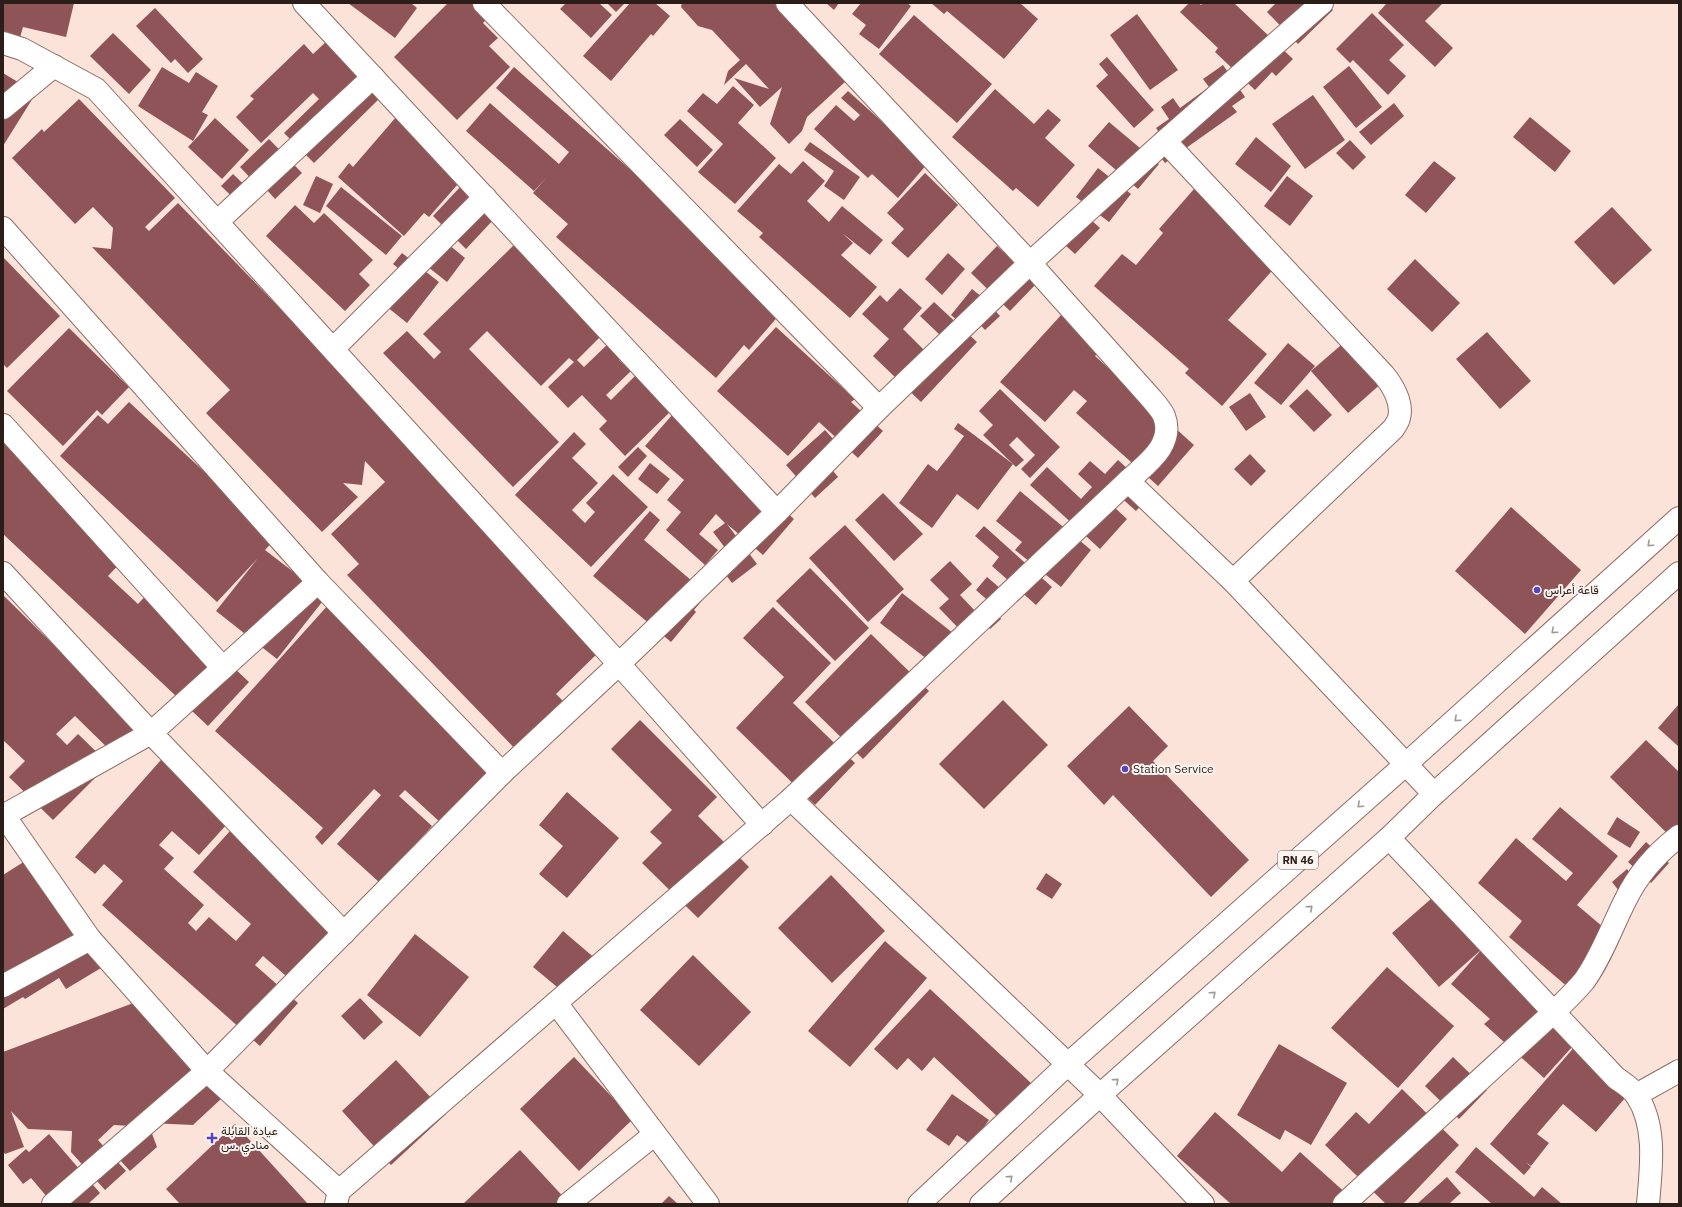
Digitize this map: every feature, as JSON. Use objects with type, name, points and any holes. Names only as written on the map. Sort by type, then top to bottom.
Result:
[{"type":"street","points":[[304,3],[777,512]]},
{"type":"street","points":[[484,3],[879,408]]},
{"type":"street","points":[[318,582],[151,733],[3,815],[90,939],[207,1071],[338,1198],[556,1003],[791,799],[1128,481],[1163,444],[1166,437],[1166,426],[1163,415],[1149,396],[1030,263],[786,3]]},
{"type":"street","points":[[53,1204],[207,1071],[502,773],[619,664],[777,512],[879,408],[1030,263],[1165,140],[1322,3]]},
{"type":"street","points":[[3,43],[22,49],[96,89],[619,664],[762,825]]},
{"type":"street","points":[[3,108],[54,66]]},
{"type":"street","points":[[217,222],[373,77]]},
{"type":"street","points":[[1165,140],[1384,375],[1393,387],[1399,407],[1399,417],[1393,429],[1233,581]]},
{"type":"street","points":[[333,349],[484,197]]},
{"type":"street","points":[[3,228],[318,582],[502,773]]},
{"type":"street","points":[[3,425],[223,668]]},
{"type":"street","points":[[1128,481],[1233,581],[1434,794]]},
{"type":"street","name":"RN 46","points":[[920,1204],[1068,1064],[1405,765],[1679,518]]},
{"type":"street","points":[[981,1204],[1100,1095],[1389,838],[1434,794],[1679,573]]},
{"type":"street","points":[[3,574],[151,733],[344,933]]},
{"type":"street","points":[[791,799],[1100,1095],[1203,1204]]},
{"type":"street","points":[[1344,1204],[1554,1012],[1584,981],[1606,941],[1626,898],[1639,877],[1656,856],[1679,836]]},
{"type":"street","points":[[1389,838],[1616,1078],[1636,1094],[1646,1114],[1652,1156],[1648,1204]]},
{"type":"street","points":[[3,986],[90,939]]},
{"type":"street","points":[[556,1003],[708,1204]]},
{"type":"street","points":[[1636,1094],[1679,1071]]},
{"type":"street","points":[[568,1204],[655,1134]]},
{"type":"building","points":[[3,3],[74,3],[66,37],[23,27],[19,41],[3,37]]},
{"type":"building","points":[[348,3],[411,3],[417,8],[395,38]]},
{"type":"building","points":[[448,3],[480,3],[491,14],[483,23],[498,38],[489,46],[510,67],[457,120],[394,57]]},
{"type":"building","points":[[566,3],[599,3],[612,15],[591,38],[560,9]]},
{"type":"building","points":[[607,3],[625,3],[616,12]]},
{"type":"building","points":[[630,3],[655,3],[670,16],[653,36],[651,34],[611,81],[583,56]]},
{"type":"building","points":[[682,3],[778,3],[846,81],[807,117],[802,131],[789,144],[770,124],[782,87],[760,107],[734,78],[769,89],[746,64],[724,85],[728,71],[740,60],[712,30],[698,26],[681,7]]},
{"type":"building","points":[[826,3],[839,3],[834,10]]},
{"type":"building","points":[[861,3],[907,3],[911,6],[879,49],[859,34],[866,25],[852,14]]},
{"type":"building","points":[[931,3],[1020,3],[1038,19],[1004,59],[947,11],[944,14]]},
{"type":"building","points":[[1189,3],[1199,3],[1201,5],[1203,3],[1234,3],[1293,59],[1276,76],[1272,72],[1255,90],[1215,52],[1218,48],[1180,12]]},
{"type":"building","points":[[1276,3],[1327,3],[1333,10],[1298,44],[1267,12]]},
{"type":"building","points":[[1387,3],[1443,3],[1425,21],[1453,48],[1435,67],[1378,13]]},
{"type":"building","points":[[155,8],[203,59],[188,73],[175,59],[171,63],[136,26]]},
{"type":"building","points":[[1372,13],[1404,45],[1389,60],[1406,76],[1388,95],[1353,60],[1350,63],[1336,49]]},
{"type":"building","points":[[1137,14],[1178,70],[1150,90],[1110,35]]},
{"type":"building","points":[[914,15],[992,84],[957,123],[879,54]]},
{"type":"building","points":[[113,33],[151,70],[129,94],[90,56]]},
{"type":"building","points":[[328,40],[383,95],[314,163],[284,133],[319,99],[313,93],[261,143],[236,117],[254,99],[250,96],[304,44],[313,54]]},
{"type":"building","points":[[1107,57],[1154,110],[1134,128],[1096,86],[1108,75],[1099,64]]},
{"type":"building","points":[[1223,65],[1245,97],[1232,106],[1237,112],[1165,163],[1156,151],[1167,144],[1156,128],[1169,119],[1161,107],[1173,98],[1180,108],[1209,87],[1203,79]]},
{"type":"building","points":[[1349,66],[1382,107],[1356,128],[1323,87]]},
{"type":"building","points":[[162,67],[189,83],[196,72],[218,86],[202,112],[208,115],[193,141],[138,106]]},
{"type":"building","points":[[514,67],[786,307],[749,350],[744,345],[716,378],[556,237],[568,224],[533,193],[547,177],[534,191],[466,131],[490,103],[559,164],[569,152],[496,88]]},
{"type":"building","points":[[3,73],[36,93],[3,146]]},
{"type":"building","points":[[733,86],[754,105],[738,123],[776,158],[735,204],[698,172],[723,144],[687,111],[703,93],[717,104]]},
{"type":"building","points":[[995,89],[1034,124],[1048,109],[1061,120],[1045,138],[1075,165],[1038,207],[1016,188],[1013,191],[952,137]]},
{"type":"building","points":[[848,91],[928,163],[898,198],[872,174],[868,178],[814,129],[836,105],[854,121],[860,115],[841,98]]},
{"type":"building","points":[[1313,95],[1345,140],[1305,169],[1272,124]]},
{"type":"building","points":[[79,99],[175,198],[145,227],[149,231],[178,203],[606,645],[556,694],[573,711],[525,759],[347,575],[359,564],[331,534],[385,482],[365,461],[362,485],[343,483],[358,497],[322,532],[206,413],[230,390],[92,247],[111,249],[113,228],[93,207],[75,224],[12,158],[42,129],[44,132]]},
{"type":"building","points":[[1394,103],[1404,116],[1371,145],[1359,132]]},
{"type":"building","points":[[397,116],[465,176],[429,217],[424,213],[404,236],[338,177],[349,163],[353,167]]},
{"type":"building","points":[[1530,117],[1571,151],[1555,172],[1513,137]]},
{"type":"building","points":[[215,118],[249,150],[222,179],[188,147]]},
{"type":"building","points":[[680,119],[713,150],[697,167],[664,135]]},
{"type":"building","points":[[1109,122],[1159,164],[1138,189],[1088,146]]},
{"type":"building","points":[[1256,137],[1291,166],[1271,192],[1235,164]]},
{"type":"building","points":[[269,139],[302,173],[275,199],[267,190],[258,186],[240,167]]},
{"type":"building","points":[[1350,140],[1366,157],[1353,170],[1336,153]]},
{"type":"building","points":[[810,142],[860,177],[844,200],[824,186],[834,171],[804,150]]},
{"type":"building","points":[[803,161],[825,181],[807,201],[829,222],[842,206],[883,240],[870,255],[842,233],[853,243],[841,255],[877,287],[850,318],[759,237],[763,233],[737,211],[779,164],[791,174]]},
{"type":"building","points":[[1434,161],[1456,178],[1426,213],[1405,195]]},
{"type":"building","points":[[1098,168],[1131,194],[1109,222],[1076,197]]},
{"type":"building","points":[[925,173],[958,205],[908,258],[891,243],[904,229],[887,213]]},
{"type":"building","points":[[233,174],[257,197],[245,209],[221,186]]},
{"type":"building","points":[[316,176],[333,184],[320,213],[303,205]]},
{"type":"building","points":[[1287,176],[1313,196],[1290,226],[1264,206]]},
{"type":"building","points":[[462,185],[495,218],[466,249],[433,216]]},
{"type":"building","points":[[341,187],[402,236],[386,255],[326,206]]},
{"type":"building","points":[[1194,189],[1279,263],[1228,320],[1267,354],[1222,406],[1185,373],[1189,369],[1094,286],[1122,254],[1136,265],[1163,233],[1159,229]]},
{"type":"building","points":[[295,205],[314,223],[324,213],[373,260],[359,274],[370,285],[345,311],[266,236]]},
{"type":"building","points":[[1612,207],[1652,250],[1614,285],[1574,242]]},
{"type":"building","points":[[1079,209],[1100,228],[1075,254],[1055,236]]},
{"type":"building","points":[[437,235],[465,258],[447,282],[418,259]]},
{"type":"building","points":[[515,244],[603,334],[577,360],[584,367],[610,342],[624,355],[619,360],[631,371],[606,395],[611,400],[637,374],[672,410],[625,456],[599,429],[607,421],[582,395],[568,408],[548,387],[574,362],[569,358],[541,386],[487,331],[469,349],[559,442],[513,487],[383,353],[407,331],[434,359],[441,352],[423,334]]},
{"type":"building","points":[[997,246],[1037,283],[1010,311],[971,273]]},
{"type":"building","points":[[402,253],[439,282],[407,323],[386,306],[409,277],[393,264]]},
{"type":"building","points":[[948,253],[965,269],[942,295],[925,279]]},
{"type":"building","points":[[3,257],[60,316],[7,368],[3,364]]},
{"type":"building","points":[[1415,259],[1460,303],[1432,332],[1387,289]]},
{"type":"building","points":[[900,288],[922,308],[903,329],[925,351],[940,335],[920,316],[934,302],[977,342],[921,402],[873,356],[889,339],[862,314],[880,295],[887,302]]},
{"type":"building","points":[[972,289],[987,301],[966,328],[951,315]]},
{"type":"building","points":[[991,306],[1000,316],[985,330],[976,320]]},
{"type":"building","points":[[1062,314],[1101,350],[1095,356],[1194,445],[1158,486],[1076,413],[1087,401],[1074,390],[1045,422],[1000,382]]},
{"type":"building","points":[[776,327],[855,399],[851,402],[883,431],[858,458],[819,422],[788,456],[717,391]]},
{"type":"building","points":[[69,328],[129,387],[102,415],[97,410],[63,446],[7,391]]},
{"type":"building","points":[[1487,332],[1531,381],[1500,409],[1456,359]]},
{"type":"building","points":[[1347,340],[1383,382],[1348,413],[1311,371]]},
{"type":"building","points":[[1288,343],[1315,366],[1281,405],[1254,383]]},
{"type":"building","points":[[1000,389],[1060,447],[1030,478],[1021,469],[1035,455],[1017,437],[1009,445],[1024,460],[1016,467],[983,435],[993,425],[979,411]]},
{"type":"building","points":[[1307,389],[1332,415],[1314,432],[1289,406]]},
{"type":"building","points":[[1250,393],[1266,417],[1246,431],[1229,407]]},
{"type":"building","points":[[129,402],[276,538],[265,550],[326,597],[277,659],[216,611],[258,558],[217,602],[60,456],[98,415],[108,424]]},
{"type":"building","points":[[673,414],[794,519],[763,555],[727,524],[757,564],[732,583],[717,563],[729,553],[713,532],[725,523],[716,514],[699,534],[718,550],[705,565],[666,530],[681,512],[667,500],[684,480],[645,446]]},
{"type":"building","points":[[958,423],[1013,464],[978,510],[957,494],[932,528],[899,503],[928,464],[937,471],[964,436],[954,429]]},
{"type":"building","points":[[3,427],[129,554],[108,576],[138,604],[151,590],[249,682],[208,726],[3,534]]},
{"type":"building","points":[[825,430],[845,452],[829,466],[838,477],[815,498],[786,465]]},
{"type":"building","points":[[574,432],[586,444],[572,458],[598,483],[572,510],[585,523],[595,512],[586,503],[613,474],[648,507],[591,567],[515,495]]},
{"type":"building","points":[[638,447],[647,456],[628,477],[618,467]]},
{"type":"building","points":[[1250,454],[1266,471],[1251,486],[1234,469]]},
{"type":"building","points":[[1118,460],[1153,492],[1136,511],[1108,486],[1100,494],[1127,519],[1100,549],[1030,485],[1047,467],[1081,499],[1092,487],[1078,474],[1090,461],[1105,474]]},
{"type":"building","points":[[650,463],[670,479],[657,494],[638,479]]},
{"type":"building","points":[[1020,491],[1091,550],[1061,587],[1015,550],[1022,542],[996,521]]},
{"type":"building","points":[[883,493],[923,534],[894,561],[855,520]]},
{"type":"building","points":[[1511,507],[1581,570],[1525,634],[1455,571]]},
{"type":"building","points":[[650,511],[660,520],[644,540],[699,587],[718,581],[694,610],[696,612],[671,642],[593,576]]},
{"type":"building","points":[[845,525],[904,589],[868,622],[809,558]]},
{"type":"building","points":[[984,526],[1052,587],[1036,605],[992,566],[999,557],[975,536]]},
{"type":"building","points":[[950,561],[972,584],[960,595],[977,613],[987,603],[1001,619],[990,629],[981,619],[965,635],[939,608],[949,599],[930,580]]},
{"type":"building","points":[[810,568],[869,628],[835,661],[776,601]]},
{"type":"building","points":[[987,577],[1014,600],[1002,613],[976,590]]},
{"type":"building","points":[[902,593],[958,637],[936,666],[880,623]]},
{"type":"building","points":[[3,595],[144,734],[119,759],[75,716],[56,734],[67,745],[78,734],[109,764],[53,820],[9,777],[25,761],[3,740]]},
{"type":"building","points":[[329,604],[490,769],[441,823],[405,790],[399,796],[432,826],[380,883],[337,844],[381,795],[374,789],[322,845],[315,837],[323,828],[215,731]]},
{"type":"building","points":[[773,607],[831,663],[793,703],[855,763],[815,805],[736,728],[784,677],[743,638]]},
{"type":"building","points":[[871,634],[929,691],[863,759],[805,702]]},
{"type":"building","points":[[1003,700],[1048,745],[984,809],[939,764]]},
{"type":"building","points":[[1679,704],[1679,747],[1658,728]]},
{"type":"building","points":[[1129,706],[1168,746],[1153,761],[1249,860],[1211,897],[1113,795],[1104,805],[1067,766]]},
{"type":"building","points":[[640,720],[717,797],[698,816],[749,867],[698,918],[642,863],[662,843],[650,832],[672,810],[611,749]]},
{"type":"building","points":[[1646,740],[1679,772],[1679,845],[1610,777]]},
{"type":"building","points":[[168,752],[237,813],[199,855],[172,831],[159,845],[174,858],[164,869],[204,905],[188,923],[196,931],[209,917],[236,941],[251,924],[193,872],[230,831],[347,936],[300,988],[263,956],[255,965],[298,1003],[260,1046],[102,905],[123,881],[104,864],[95,874],[75,857]]},
{"type":"building","points":[[567,792],[619,838],[567,898],[539,874],[563,846],[539,825]]},
{"type":"building","points":[[1560,807],[1618,856],[1577,905],[1609,932],[1582,963],[1593,973],[1576,994],[1509,937],[1522,921],[1478,883],[1516,838],[1566,881],[1573,873],[1532,839]]},
{"type":"building","points":[[1617,817],[1640,832],[1630,848],[1607,834]]},
{"type":"building","points":[[1646,842],[1669,863],[1651,883],[1628,862]]},
{"type":"building","points":[[33,856],[101,968],[66,989],[59,978],[25,999],[23,997],[3,1009],[3,875]]},
{"type":"building","points":[[1627,869],[1642,888],[1626,900],[1612,882]]},
{"type":"building","points":[[1046,873],[1062,884],[1052,899],[1036,889]]},
{"type":"building","points":[[831,875],[885,931],[832,983],[778,928]]},
{"type":"building","points":[[1440,891],[1581,1037],[1544,1078],[1484,1024],[1490,1019],[1451,984],[1482,949],[1439,987],[1392,933]]},
{"type":"building","points":[[563,931],[604,966],[574,1001],[533,967]]},
{"type":"building","points":[[415,934],[469,977],[420,1037],[367,995]]},
{"type":"building","points":[[885,941],[927,978],[850,1067],[808,1031]]},
{"type":"building","points":[[693,955],[751,1012],[699,1066],[640,1010]]},
{"type":"building","points":[[1387,967],[1454,1026],[1398,1088],[1331,1028]]},
{"type":"building","points":[[930,989],[1032,1084],[1000,1119],[934,1057],[922,1071],[908,1058],[897,1070],[874,1049]]},
{"type":"building","points":[[360,998],[383,1022],[364,1040],[341,1016]]},
{"type":"building","points":[[136,1002],[222,1098],[193,1125],[148,1123],[157,1147],[130,1171],[107,1146],[131,1126],[114,1125],[98,1140],[126,1171],[105,1190],[71,1152],[72,1131],[28,1129],[11,1111],[24,1147],[5,1154],[3,1151],[3,1052]]},
{"type":"building","points":[[1279,1044],[1347,1083],[1311,1145],[1285,1130],[1280,1140],[1237,1115]]},
{"type":"building","points":[[1577,1044],[1631,1091],[1596,1132],[1563,1104],[1537,1134],[1549,1143],[1531,1166],[1526,1162],[1531,1167],[1524,1175],[1490,1144]]},
{"type":"building","points":[[574,1057],[633,1119],[579,1171],[520,1109]]},
{"type":"building","points":[[1453,1057],[1487,1090],[1459,1119],[1425,1086]]},
{"type":"building","points":[[396,1060],[446,1114],[391,1165],[342,1111]]},
{"type":"building","points":[[1402,1089],[1459,1145],[1403,1204],[1386,1204],[1325,1145],[1356,1112],[1369,1124]]},
{"type":"building","points":[[952,1094],[989,1120],[971,1145],[957,1135],[949,1146],[926,1130]]},
{"type":"building","points":[[1215,1112],[1282,1172],[1300,1152],[1358,1204],[1231,1204],[1177,1156]]},
{"type":"building","points":[[235,1124],[308,1204],[180,1204],[166,1189]]},
{"type":"building","points":[[49,1134],[100,1193],[88,1204],[53,1204],[31,1178],[23,1184],[8,1165],[26,1149],[29,1152]]},
{"type":"building","points":[[1476,1147],[1534,1197],[1542,1187],[1562,1204],[1492,1204],[1455,1172]]},
{"type":"building","points":[[520,1150],[570,1204],[464,1203]]},
{"type":"building","points":[[1447,1177],[1461,1193],[1450,1203],[1451,1204],[1417,1204]]},
{"type":"building","points":[[669,1196],[678,1204],[661,1204]]},
{"type":"place","name":"قاعة أعراس","points":[[1537,590]]},
{"type":"place","name":"Station Service","points":[[1125,769]]},
{"type":"place","name":"عيادة القابلة منادي .س","points":[[212,1138]]}]
